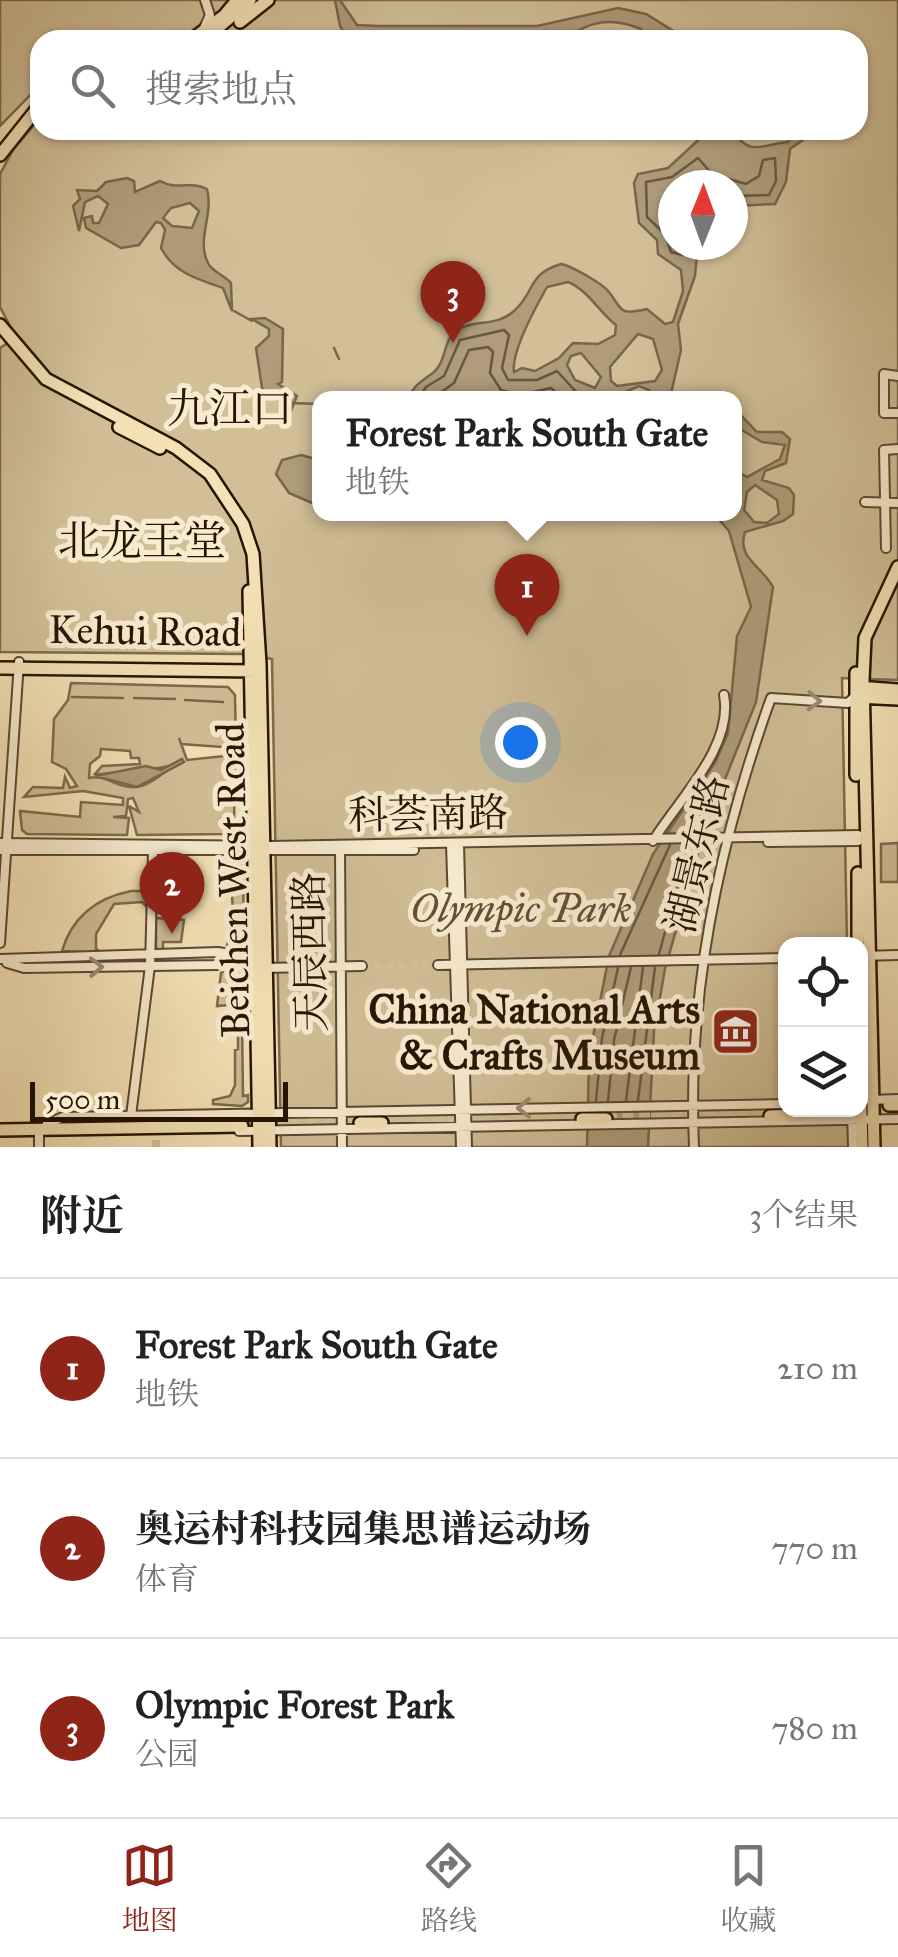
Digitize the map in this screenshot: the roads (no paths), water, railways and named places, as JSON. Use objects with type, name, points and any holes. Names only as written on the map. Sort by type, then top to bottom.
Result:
[{"type":"highway","points":[[208,30],[225,18],[239,0]]},
{"type":"main road","points":[[228,29],[250,0]]},
{"type":"main road","points":[[228,29],[258,0]]},
{"type":"main road","points":[[225,30],[268,0]]},
{"type":"main road","points":[[0,140],[30,106]]},
{"type":"main road","points":[[0,154],[30,117]]},
{"type":"main road","points":[[3,336],[46,379],[176,448],[229,498],[253,554],[255,667]]},
{"type":"main road","points":[[858,937],[859,637],[892,550]]},
{"type":"main road","points":[[865,937],[859,692],[865,638],[898,566]]},
{"type":"main road","name":"Kehui Road","points":[[0,665],[255,667]]},
{"type":"main road","name":"Beichen West Road","points":[[255,667],[253,752],[267,923],[260,962]]},
{"type":"main road","name":"Beichen West Road","points":[[255,667],[264,1114],[258,1147]]},
{"type":"main road","points":[[859,692],[898,690]]},
{"type":"main road","points":[[859,692],[898,699]]},
{"type":"main road","points":[[770,1113],[778,1113]]},
{"type":"main road","points":[[582,1116],[606,1116]]},
{"type":"main road","points":[[862,1117],[862,1147]]},
{"type":"main road","points":[[353,1123],[382,1120]]},
{"type":"main road","points":[[862,1120],[874,1147]]},
{"type":"main road","points":[[0,1128],[243,1123]]},
{"type":"main road","name":"Beichen West Road","points":[[264,1130],[270,1147]]},
{"type":"street","points":[[200,30],[210,14],[205,0]]},
{"type":"street","points":[[898,376],[884,374],[884,413],[898,413]]},
{"type":"street","points":[[892,550],[884,450],[898,450]]},
{"type":"street","points":[[865,502],[898,503]]},
{"type":"street","points":[[0,894],[17,665]]},
{"type":"street","name":"湖景东路","points":[[692,1147],[691,1105],[701,959],[725,841],[768,697],[848,703],[859,692]]},
{"type":"street","points":[[657,842],[710,756],[722,727],[724,695]]},
{"type":"street","name":"科荟南路","points":[[3,846],[259,849],[858,838]]},
{"type":"street","points":[[0,943],[3,846]]},
{"type":"street","name":"科荟南路","points":[[3,846],[199,852],[232,849]]},
{"type":"street","points":[[455,846],[464,1147]]},
{"type":"street","name":"天辰西路","points":[[338,847],[342,1108],[353,1123],[343,1147]]},
{"type":"street","points":[[199,852],[245,855],[259,849],[267,923]]},
{"type":"street","points":[[131,1116],[150,966],[152,851]]},
{"type":"street","points":[[0,961],[23,956],[150,954],[362,966]]},
{"type":"street","points":[[868,956],[898,955]]},
{"type":"street","points":[[22,968],[18,962],[23,956]]},
{"type":"street","points":[[0,961],[22,968],[150,966],[228,958]]},
{"type":"street","points":[[438,965],[778,958]]},
{"type":"street","points":[[868,1102],[895,1109]]},
{"type":"street","points":[[353,1123],[464,1127],[650,1106],[778,1104]]},
{"type":"street","points":[[710,1105],[706,1115],[712,1123]]},
{"type":"street","points":[[675,1124],[680,1119],[677,1106]]},
{"type":"street","points":[[46,1128],[68,1134],[156,1136],[243,1123],[264,1114],[342,1108],[353,1123]]},
{"type":"street","points":[[40,1147],[46,1128],[62,1118],[131,1116],[243,1123],[264,1130],[463,1110],[675,1124],[862,1120],[895,1109]]},
{"type":"street","points":[[486,1126],[483,1118],[487,1110]]},
{"type":"street","points":[[859,1117],[862,1120]]},
{"type":"street","points":[[852,1147],[862,1120]]},
{"type":"water","points":[[335,0],[340,0],[357,25],[537,26],[618,8],[646,14],[672,30],[641,30],[611,22],[580,30],[343,30]]},
{"type":"water","points":[[698,140],[740,140],[757,147],[803,140],[790,149],[786,182],[775,204],[748,205],[748,170],[658,170],[668,168]]},
{"type":"water","points":[[658,170],[658,254],[657,240],[639,223],[634,183],[638,174]]},
{"type":"water","points":[[127,178],[134,181],[135,192],[160,181],[207,189],[205,254],[212,269],[231,283],[232,311],[223,288],[188,274],[167,257],[161,248],[165,230],[161,223],[156,222],[139,245],[121,248],[86,228],[84,218],[92,216],[93,223],[99,223],[108,204],[98,196],[85,202],[79,231],[73,206],[80,199],[77,190],[97,191],[106,182]],"holes":[[[190,203],[199,211],[192,228],[172,226],[163,218],[171,208]]]},
{"type":"water","points":[[667,260],[697,260],[678,324],[681,350],[672,391],[649,391],[639,386],[627,391],[413,391],[438,367],[456,330],[508,316],[550,268],[561,264],[579,272],[601,285],[623,310],[647,309],[665,324],[673,322],[683,291],[681,270]],"holes":[[[568,282],[582,290],[616,325],[615,335],[598,344],[573,343],[559,358],[535,371],[522,368],[514,372],[520,343],[547,287]],[[638,334],[653,339],[662,370],[655,381],[617,386],[611,381],[610,367]],[[581,353],[601,377],[595,388],[575,380],[567,365],[571,356]]]},
{"type":"water","points":[[265,318],[283,329],[282,382],[278,384],[297,396],[290,413],[284,400],[270,398],[262,388],[256,348],[269,336],[269,329],[252,319]]},
{"type":"water","points":[[742,416],[757,432],[782,432],[790,439],[786,463],[765,471],[762,480],[789,488],[794,495],[793,514],[783,521],[745,532],[747,556],[773,587],[756,702],[705,829],[665,969],[654,1031],[648,1147],[587,1147],[589,1057],[609,956],[653,854],[716,761],[728,733],[737,636],[751,607],[729,531],[720,521],[742,521],[742,474],[747,477],[780,459],[785,445],[762,442],[742,430]],"holes":[[[755,485],[777,500],[779,514],[767,523],[754,522],[744,510],[747,492]]]},
{"type":"water","points":[[301,455],[312,458],[312,503],[289,493],[276,474],[282,460]]},
{"type":"water","points":[[182,759],[184,762],[137,787],[95,776],[146,766],[161,770]]},
{"type":"waterway","points":[[234,311],[252,321]]},
{"type":"waterway","points":[[334,348],[339,359]]},
{"type":"waterway","points":[[291,403],[312,404]]},
{"type":"waterway","points":[[72,697],[123,698]]},
{"type":"waterway","points":[[134,698],[175,699]]},
{"type":"waterway","points":[[185,700],[223,702]]},
{"type":"tunnel","points":[[362,966],[438,965]]},
{"type":"tunnel","points":[[606,1113],[770,1110]]},
{"type":"tunnel","points":[[868,1113],[890,1112]]},
{"type":"tunnel","points":[[382,1118],[581,1114]]},
{"type":"tunnel","points":[[241,1120],[360,1118]]},
{"type":"tunnel","points":[[156,1140],[156,1147]]},
{"type":"place","name":"Olympic Forest Park","points":[[453,343]]},
{"type":"place","name":"Forest Park South Gate","points":[[527,636]]},
{"type":"place","name":"奥运村科技园集思谱运动场","points":[[172,934]]},
{"type":"place","name":"China National Arts & Crafts Museum","points":[[735,1032]]},
{"type":"district","name":"九江口","points":[[230,409]]},
{"type":"district","name":"北龙王堂","points":[[142,541]]},
{"type":"park label","name":"Olympic Park","points":[[521,908]]}]
